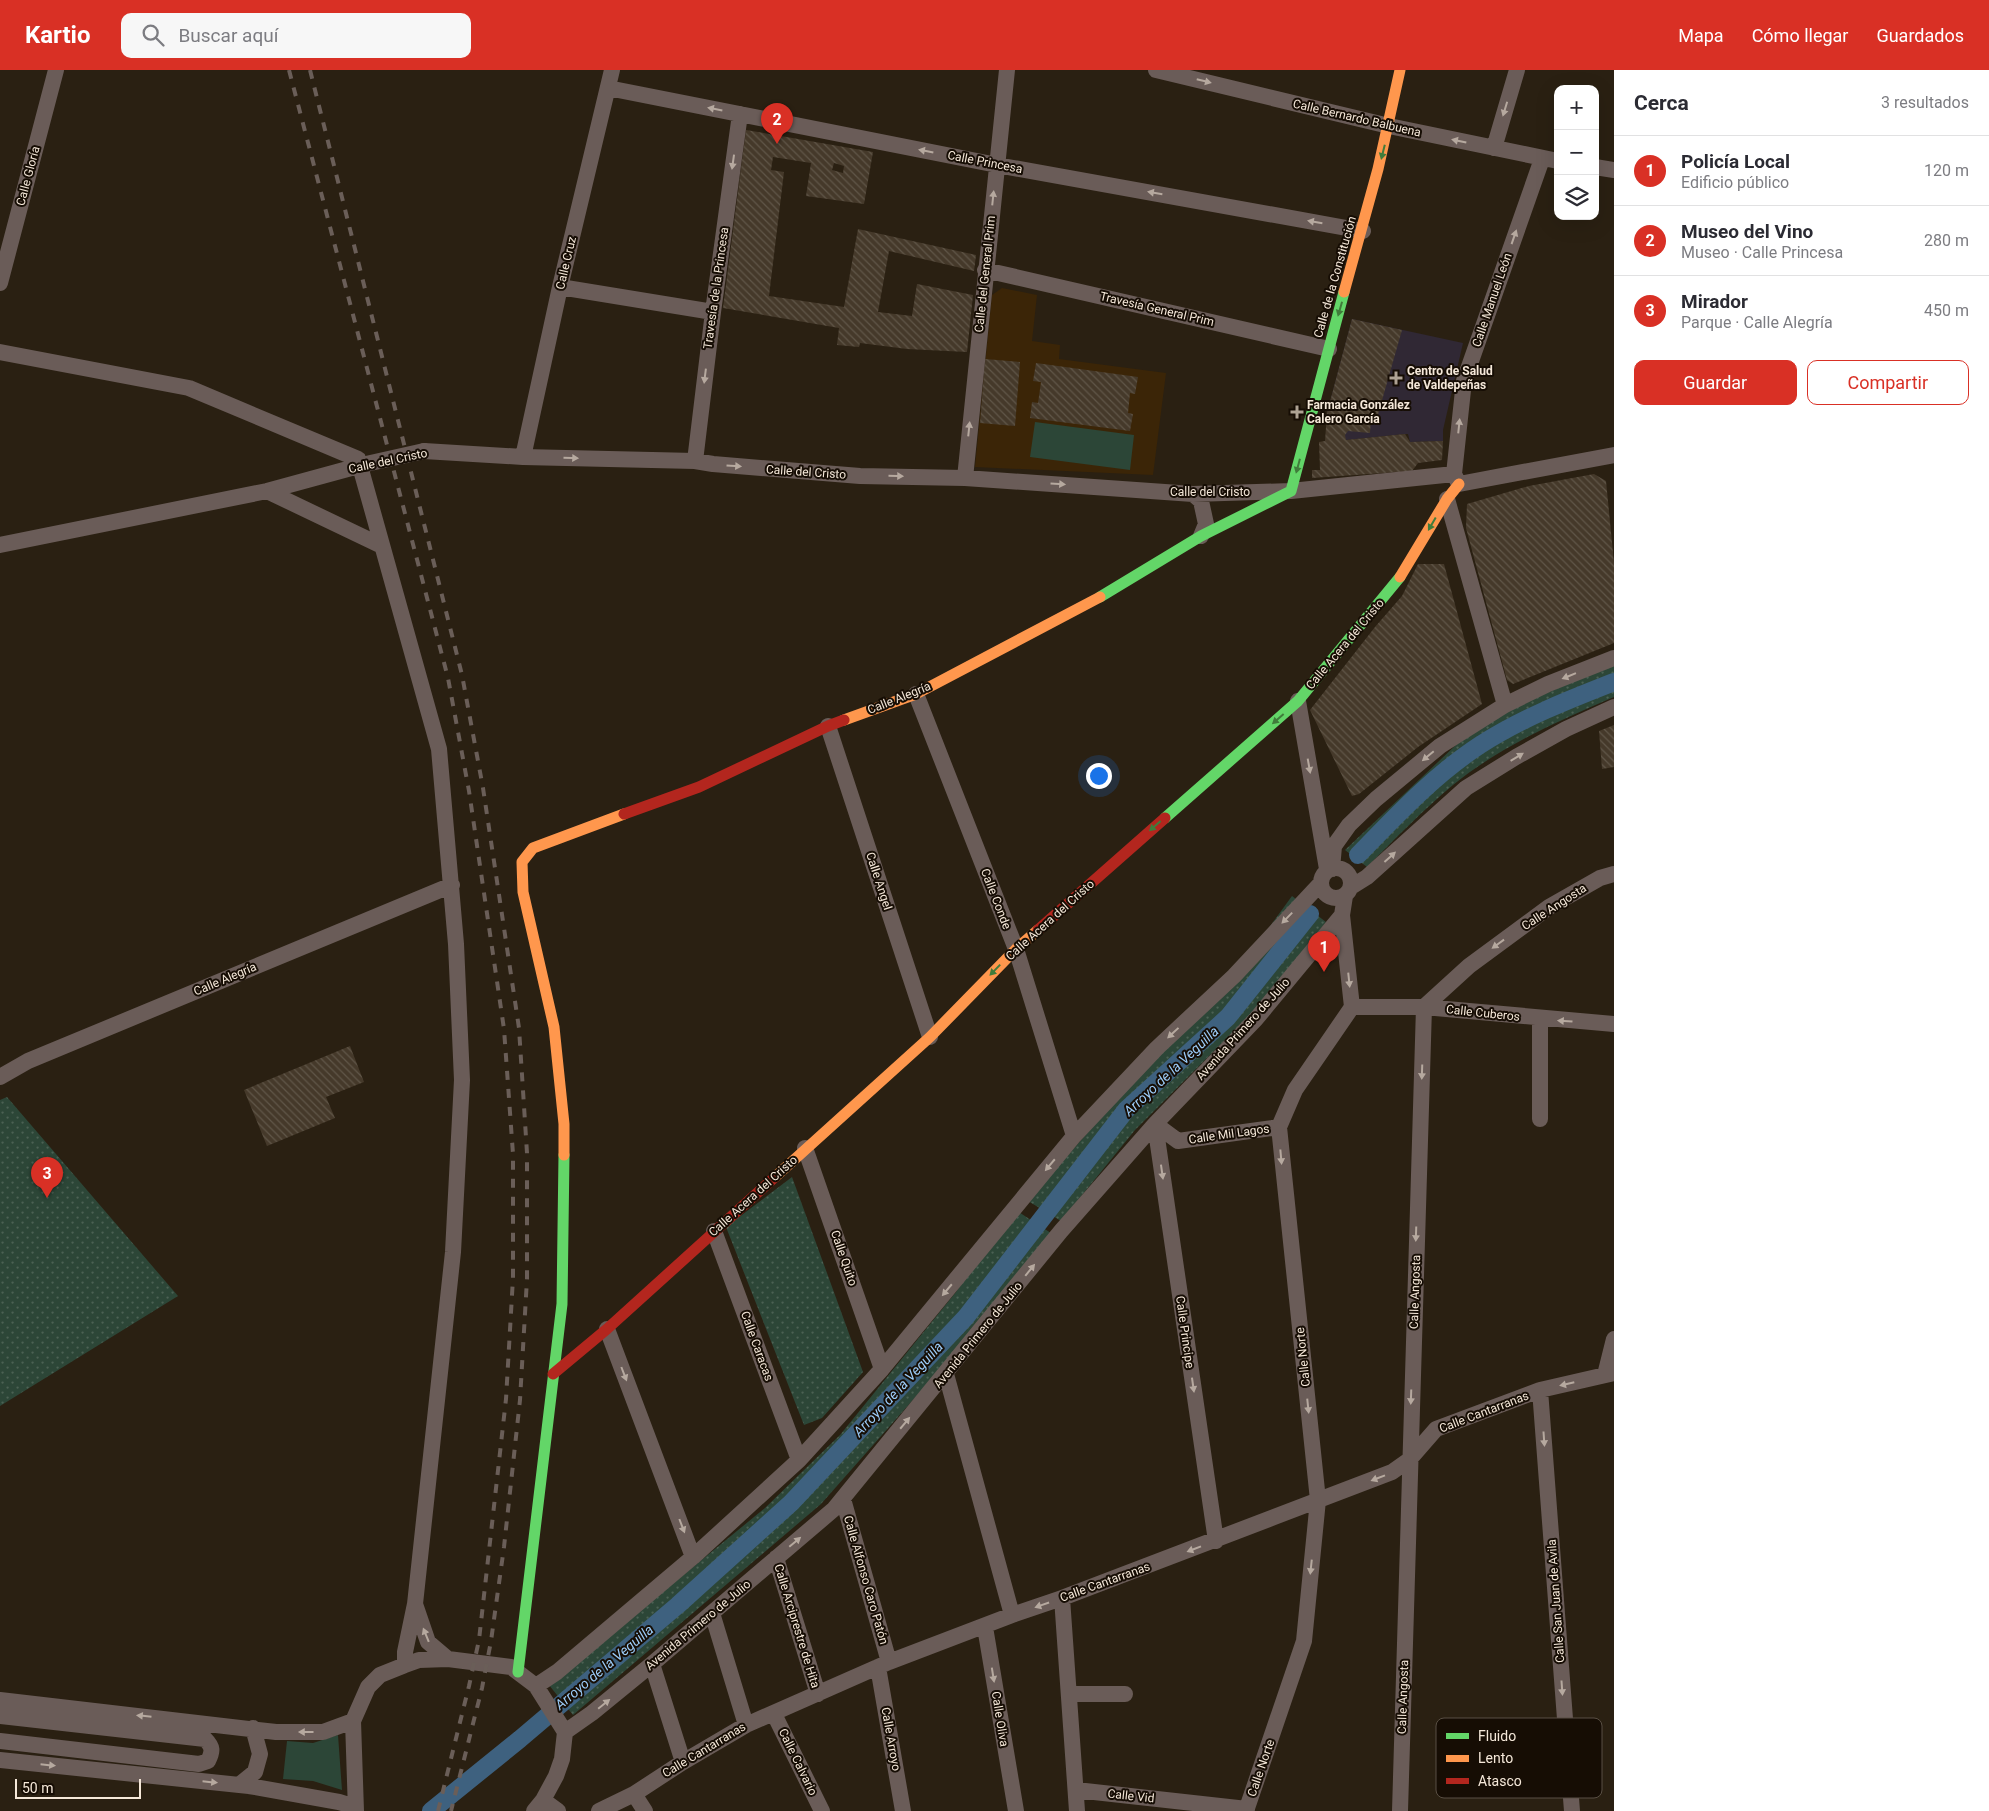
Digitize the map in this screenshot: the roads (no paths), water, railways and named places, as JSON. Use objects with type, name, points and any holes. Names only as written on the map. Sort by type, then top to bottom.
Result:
[{"type":"street","name":"Calle Gloría","points":[[0,282],[56,70]]},
{"type":"street","name":"Calle Cruz","points":[[523,457],[560,287],[612,70]]},
{"type":"street","name":"Calle del General Prim","points":[[965,478],[1007,70]]},
{"type":"street","name":"Calle Bernardo Balbuena","points":[[1156,70],[1389,126],[1550,160]]},
{"type":"street","name":"Calle de la Constitución","points":[[1291,490],[1363,231],[1389,126],[1400,70]]},
{"type":"street","points":[[1494,148],[1517,70]]},
{"type":"street","name":"Calle Princesa","points":[[608,88],[997,164],[1363,231]]},
{"type":"street","name":"Travesía de la Princesa","points":[[695,461],[740,114]]},
{"type":"street","name":"Calle Manuel León","points":[[1456,479],[1464,381],[1550,160]]},
{"type":"street","points":[[1599,168],[1614,170]]},
{"type":"street","name":"Travesía General Prim","points":[[985,270],[1329,349]]},
{"type":"street","points":[[560,287],[713,312]]},
{"type":"street","points":[[0,352],[188,388],[358,459],[363,465],[382,546],[439,749],[452,885],[462,1080],[454,1252],[415,1604],[404,1665]]},
{"type":"street","name":"Calle del Cristo","points":[[0,546],[268,491],[363,465],[424,451],[523,457],[695,461],[860,476],[965,478],[1193,494],[1291,490],[1456,479],[1614,456]]},
{"type":"street","name":"Calle Acera del Cristo","points":[[553,1374],[607,1329],[930,1037],[1016,949],[1298,701],[1402,575],[1447,499],[1456,479]]},
{"type":"street","name":"Calle Alegría","points":[[553,1374],[562,1304],[564,1124],[554,1028],[523,892],[522,862],[533,848],[699,787],[828,726],[916,694],[1107,593],[1201,536],[1291,490]]},
{"type":"street","points":[[268,491],[382,546]]},
{"type":"street","points":[[1193,494],[1201,501],[1206,524],[1201,536]]},
{"type":"street","points":[[1447,499],[1505,704]]},
{"type":"street","points":[[1614,658],[1548,684],[1505,704],[1440,746],[1376,799],[1349,825],[1334,846],[1323,892],[1336,899],[1367,877],[1466,788],[1558,733],[1614,707]]},
{"type":"street","name":"Calle Conde","points":[[916,694],[1016,949],[1074,1136]]},
{"type":"street","points":[[1298,701],[1326,874]]},
{"type":"street","name":"Calle Angel","points":[[828,726],[930,1037]]},
{"type":"street","points":[[536,1686],[557,1672],[693,1557],[800,1460],[882,1369],[1074,1136],[1156,1048],[1234,976],[1326,874],[1342,869],[1350,876],[1342,915],[1352,1007]]},
{"type":"street","name":"Calle Angosta","points":[[1400,1811],[1424,1007],[1469,966],[1549,907],[1600,878],[1614,874]]},
{"type":"street","name":"Calle Alegría","points":[[0,1078],[28,1061],[452,885]]},
{"type":"street","name":"Avenida Primero de Julio","points":[[565,1732],[592,1713],[652,1664],[834,1510],[1061,1231],[1155,1124],[1256,1019],[1342,915]]},
{"type":"street","name":"Calle Cuberos","points":[[1352,1007],[1424,1007],[1540,1019],[1614,1024]]},
{"type":"street","name":"Calle Norte","points":[[1246,1810],[1304,1641],[1318,1500],[1279,1127],[1295,1090],[1352,1007]]},
{"type":"street","points":[[1540,1019],[1540,1119]]},
{"type":"street","name":"Calle Mil Lagos","points":[[1155,1124],[1178,1141],[1279,1127]]},
{"type":"street","name":"Calle Principe","points":[[1155,1124],[1216,1540]]},
{"type":"street","name":"Calle Quito","points":[[805,1148],[882,1369]]},
{"type":"street","name":"Calle Caracas","points":[[714,1231],[800,1460]]},
{"type":"street","points":[[607,1329],[693,1557]]},
{"type":"street","points":[[1610,1374],[1614,1339]]},
{"type":"street","points":[[518,1672],[553,1374]]},
{"type":"street","points":[[946,1374],[1012,1615]]},
{"type":"street","name":"Calle Cantarranas","points":[[599,1811],[634,1794],[683,1762],[746,1725],[884,1664],[1392,1472],[1409,1460],[1436,1429],[1540,1390],[1610,1374]]},
{"type":"street","name":"Calle San Juan de Avila","points":[[1540,1390],[1565,1718]]},
{"type":"street","name":"Calle Alfonso Caro Patón","points":[[843,1499],[884,1664]]},
{"type":"street","name":"Calle Arciprestre de Hita","points":[[776,1558],[818,1694]]},
{"type":"street","points":[[1062,1598],[1077,1811]]},
{"type":"street","points":[[415,1604],[428,1642],[448,1659]]},
{"type":"street","points":[[712,1613],[746,1725]]},
{"type":"street","name":"Calle Oliva","points":[[985,1627],[1016,1811]]},
{"type":"street","points":[[0,1760],[239,1785],[339,1802],[356,1809],[353,1721],[368,1687],[380,1675],[404,1665],[419,1660],[448,1659],[511,1667],[536,1686],[565,1732],[562,1759],[556,1776],[538,1805],[558,1811]]},
{"type":"street","points":[[652,1664],[683,1762]]},
{"type":"street","name":"Calle Arroyo","points":[[884,1664],[903,1811]]},
{"type":"street","points":[[1070,1694],[1125,1694]]},
{"type":"street","points":[[0,1700],[276,1732],[323,1732],[353,1721]]},
{"type":"street","name":"Calle Calvario","points":[[774,1714],[822,1811]]},
{"type":"street","points":[[0,1716],[204,1739],[211,1745],[212,1753],[208,1761],[199,1764],[0,1742]]},
{"type":"street","points":[[239,1785],[255,1772],[260,1754],[254,1728]]},
{"type":"street","name":"Calle Vid","points":[[1076,1790],[1246,1810]]},
{"type":"street","points":[[634,1794],[645,1811]]},
{"type":"street","name":"Calle San Juan de Avila","points":[[1571,1798],[1572,1811]]},
{"type":"waterway","name":"Arroyo de la Veguilla","points":[[1358,855],[1431,783],[1480,745],[1529,718],[1614,682]]},
{"type":"waterway","name":"Arroyo de la Veguilla","points":[[431,1811],[520,1739],[678,1605],[791,1503],[966,1317],[1126,1110],[1228,1017],[1310,914]]},
{"type":"railway","points":[[289,70],[448,678],[469,791],[504,1029],[513,1154],[513,1278],[506,1399],[479,1640],[438,1811]]},
{"type":"railway","points":[[310,70],[462,675],[483,788],[519,1028],[527,1153],[527,1279],[520,1400],[504,1547],[491,1641],[482,1688],[451,1811]]},
{"type":"place","name":"Museo del Vino","points":[[777,144]]},
{"type":"place","name":"Centro de Salud de Valdepeñas","points":[[1396,378]]},
{"type":"place","name":"Farmacia González Calero García","points":[[1297,412]]},
{"type":"place","name":"Policía Local","points":[[1324,972]]},
{"type":"place","name":"Mirador","points":[[47,1198]]}]
